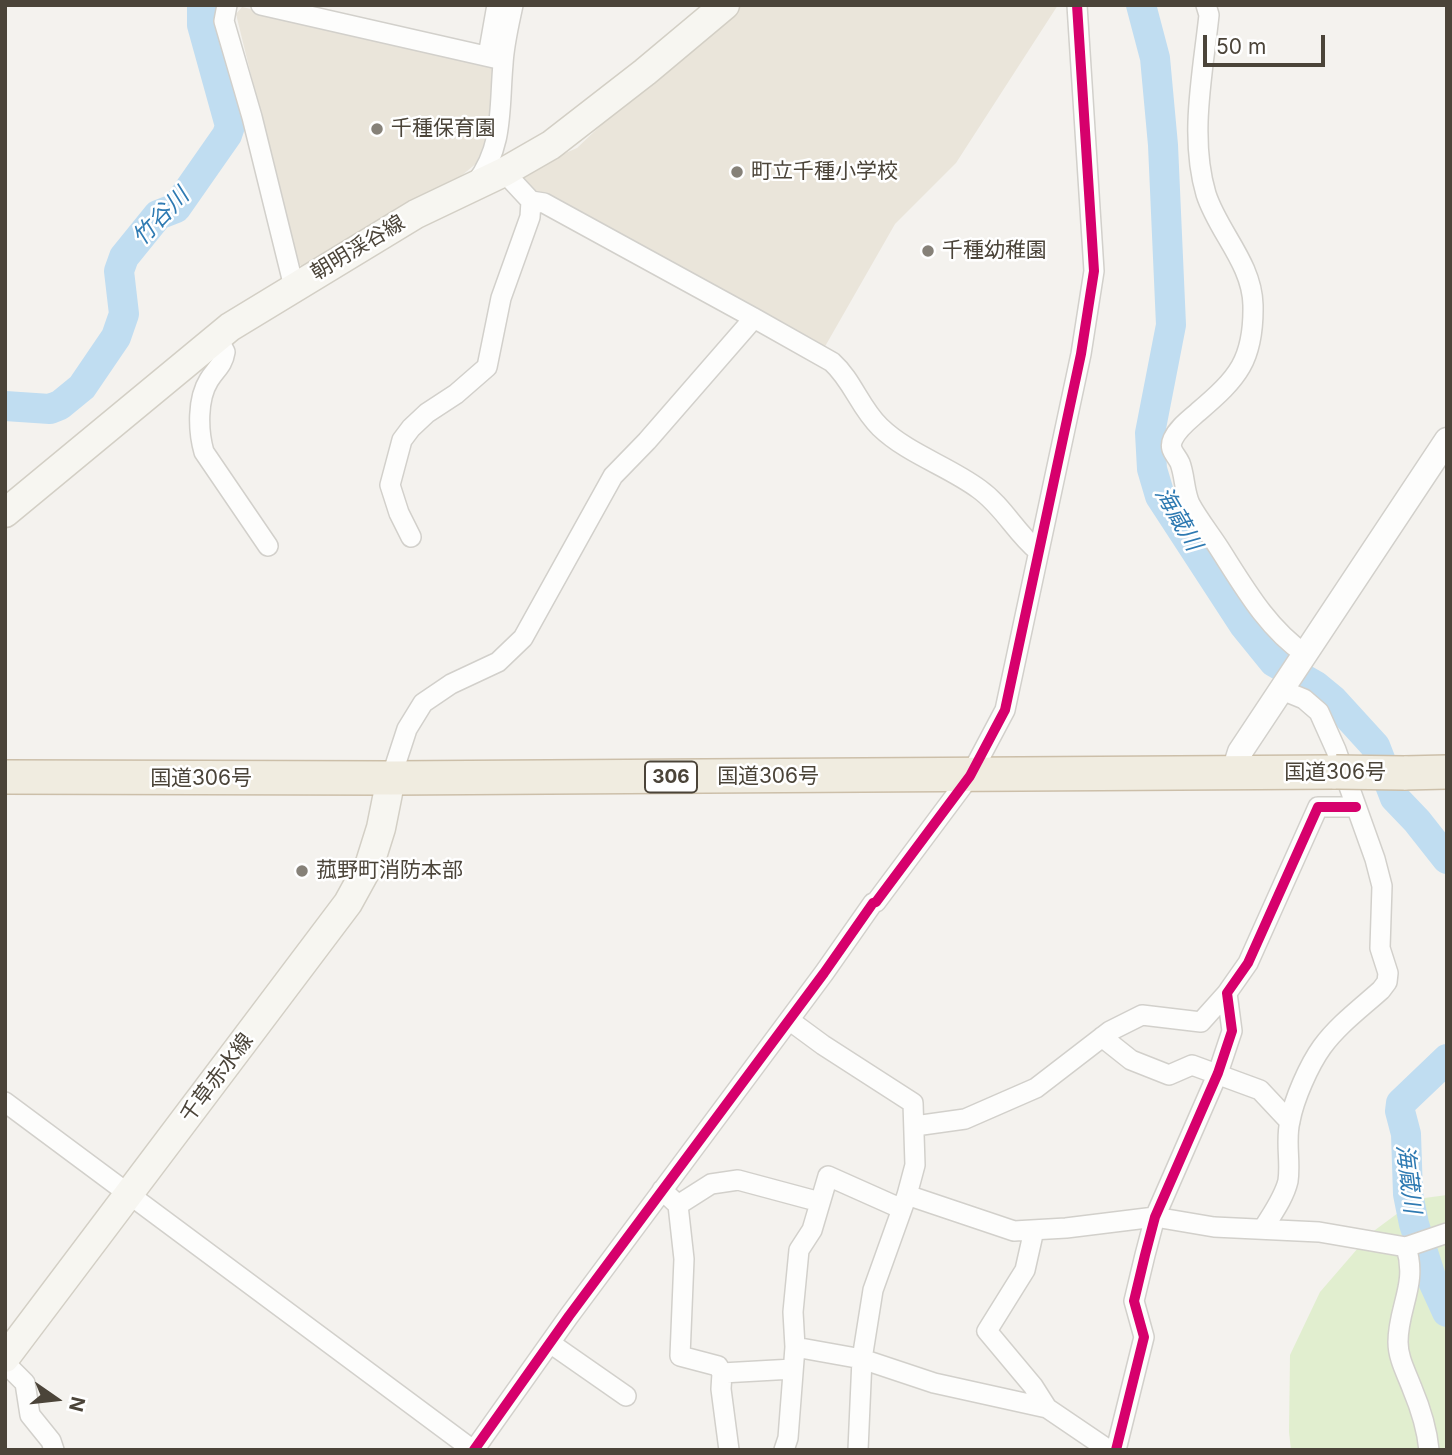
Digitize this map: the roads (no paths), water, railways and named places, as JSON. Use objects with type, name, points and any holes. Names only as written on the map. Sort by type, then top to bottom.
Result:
[{"type":"highway","name":"国道306号","points":[[5,777],[970,776],[1447,772]]},
{"type":"main road","name":"朝明渓谷線","points":[[5,513],[230,327],[416,214],[504,172],[551,145],[725,5]]},
{"type":"main road","name":"千草赤水線","points":[[5,1358],[348,903],[370,863],[381,828],[391,778]]},
{"type":"street","points":[[227,5],[224,21],[252,117],[294,287]]},
{"type":"street","points":[[261,5],[495,58]]},
{"type":"street","points":[[472,187],[490,163],[499,119],[495,58],[497,5]]},
{"type":"street","points":[[495,58],[513,5]]},
{"type":"street","points":[[5,1102],[473,1450],[873,903],[970,776],[1005,710],[1081,354],[1094,271],[1077,5]]},
{"type":"street","points":[[1206,5],[1209,15],[1199,120],[1201,174],[1213,212],[1242,265],[1251,290],[1250,349],[1236,375],[1178,432],[1171,444],[1180,462],[1190,503],[1278,632],[1304,657]]},
{"type":"street","points":[[504,172],[531,201],[544,203],[832,362],[879,426],[905,445],[981,490],[1038,551]]},
{"type":"street","points":[[411,537],[399,513],[390,485],[402,440],[427,412],[456,394],[487,367],[501,298],[530,216],[531,201]]},
{"type":"street","points":[[391,778],[407,729],[423,703],[451,684],[498,662],[523,638],[613,476],[647,442],[754,318]]},
{"type":"street","points":[[217,338],[225,352],[223,365],[208,381],[201,401],[201,440],[204,452],[268,547]]},
{"type":"street","points":[[1233,774],[1240,751],[1447,440]]},
{"type":"street","points":[[1263,1229],[1281,1200],[1287,1181],[1287,1138],[1299,1092],[1321,1048],[1381,990],[1387,982],[1388,973],[1380,948],[1382,886],[1336,750],[1319,712],[1304,699],[1284,688]]},
{"type":"street","points":[[915,1126],[965,1119],[1036,1088],[1102,1037],[1142,1014],[1201,1022],[1227,993],[1248,962],[1318,807],[1356,807]]},
{"type":"street","points":[[1116,1450],[1144,1337],[1135,1301],[1155,1217],[1218,1073],[1232,1031],[1227,993]]},
{"type":"street","points":[[789,1020],[913,1102],[915,1165],[905,1202],[873,1290],[862,1359],[858,1450]]},
{"type":"street","points":[[1102,1037],[1131,1060],[1169,1075],[1192,1065],[1260,1090],[1290,1122]]},
{"type":"street","points":[[784,1450],[788,1438],[794,1347],[793,1312],[799,1250],[812,1230],[828,1176],[905,1202],[1014,1231],[1155,1217],[1214,1227],[1319,1232],[1409,1246],[1441,1240]]},
{"type":"street","points":[[678,1205],[711,1184],[738,1180],[820,1202]]},
{"type":"street","points":[[662,1190],[678,1205],[684,1259],[680,1356],[718,1366],[722,1373],[721,1389],[729,1450]]},
{"type":"street","points":[[1034,1230],[1025,1269],[987,1331],[1033,1386],[1047,1408]]},
{"type":"street","points":[[1409,1246],[1411,1273],[1408,1297],[1399,1328],[1399,1354],[1415,1396],[1429,1450]]},
{"type":"street","points":[[550,1343],[626,1396]]},
{"type":"street","points":[[794,1347],[862,1359],[934,1383],[1047,1408],[1109,1450]]},
{"type":"street","points":[[5,1363],[25,1383],[30,1415],[51,1441],[54,1450]]},
{"type":"street","points":[[722,1373],[793,1369]]},
{"type":"waterway","name":"竹谷川","points":[[5,406],[50,409],[60,405],[82,387],[116,337],[124,314],[119,271],[124,257],[158,215],[176,208],[227,135],[230,126],[202,25],[202,5]]},
{"type":"waterway","name":"海蔵川","points":[[1141,5],[1155,58],[1163,145],[1171,325],[1150,433],[1152,469],[1160,496],[1244,625],[1274,662],[1316,686],[1333,700],[1375,746],[1395,798],[1447,859]]},
{"type":"waterway","name":"海蔵川","points":[[1447,1059],[1401,1103],[1400,1111],[1406,1134],[1408,1194],[1414,1224],[1431,1277],[1447,1312]]},
{"type":"place","name":"千種保育園","points":[[377,129]]},
{"type":"place","name":"町立千種小学校","points":[[737,172]]},
{"type":"place","name":"千種幼稚園","points":[[928,251]]},
{"type":"place","name":"菰野町消防本部","points":[[302,871]]}]
